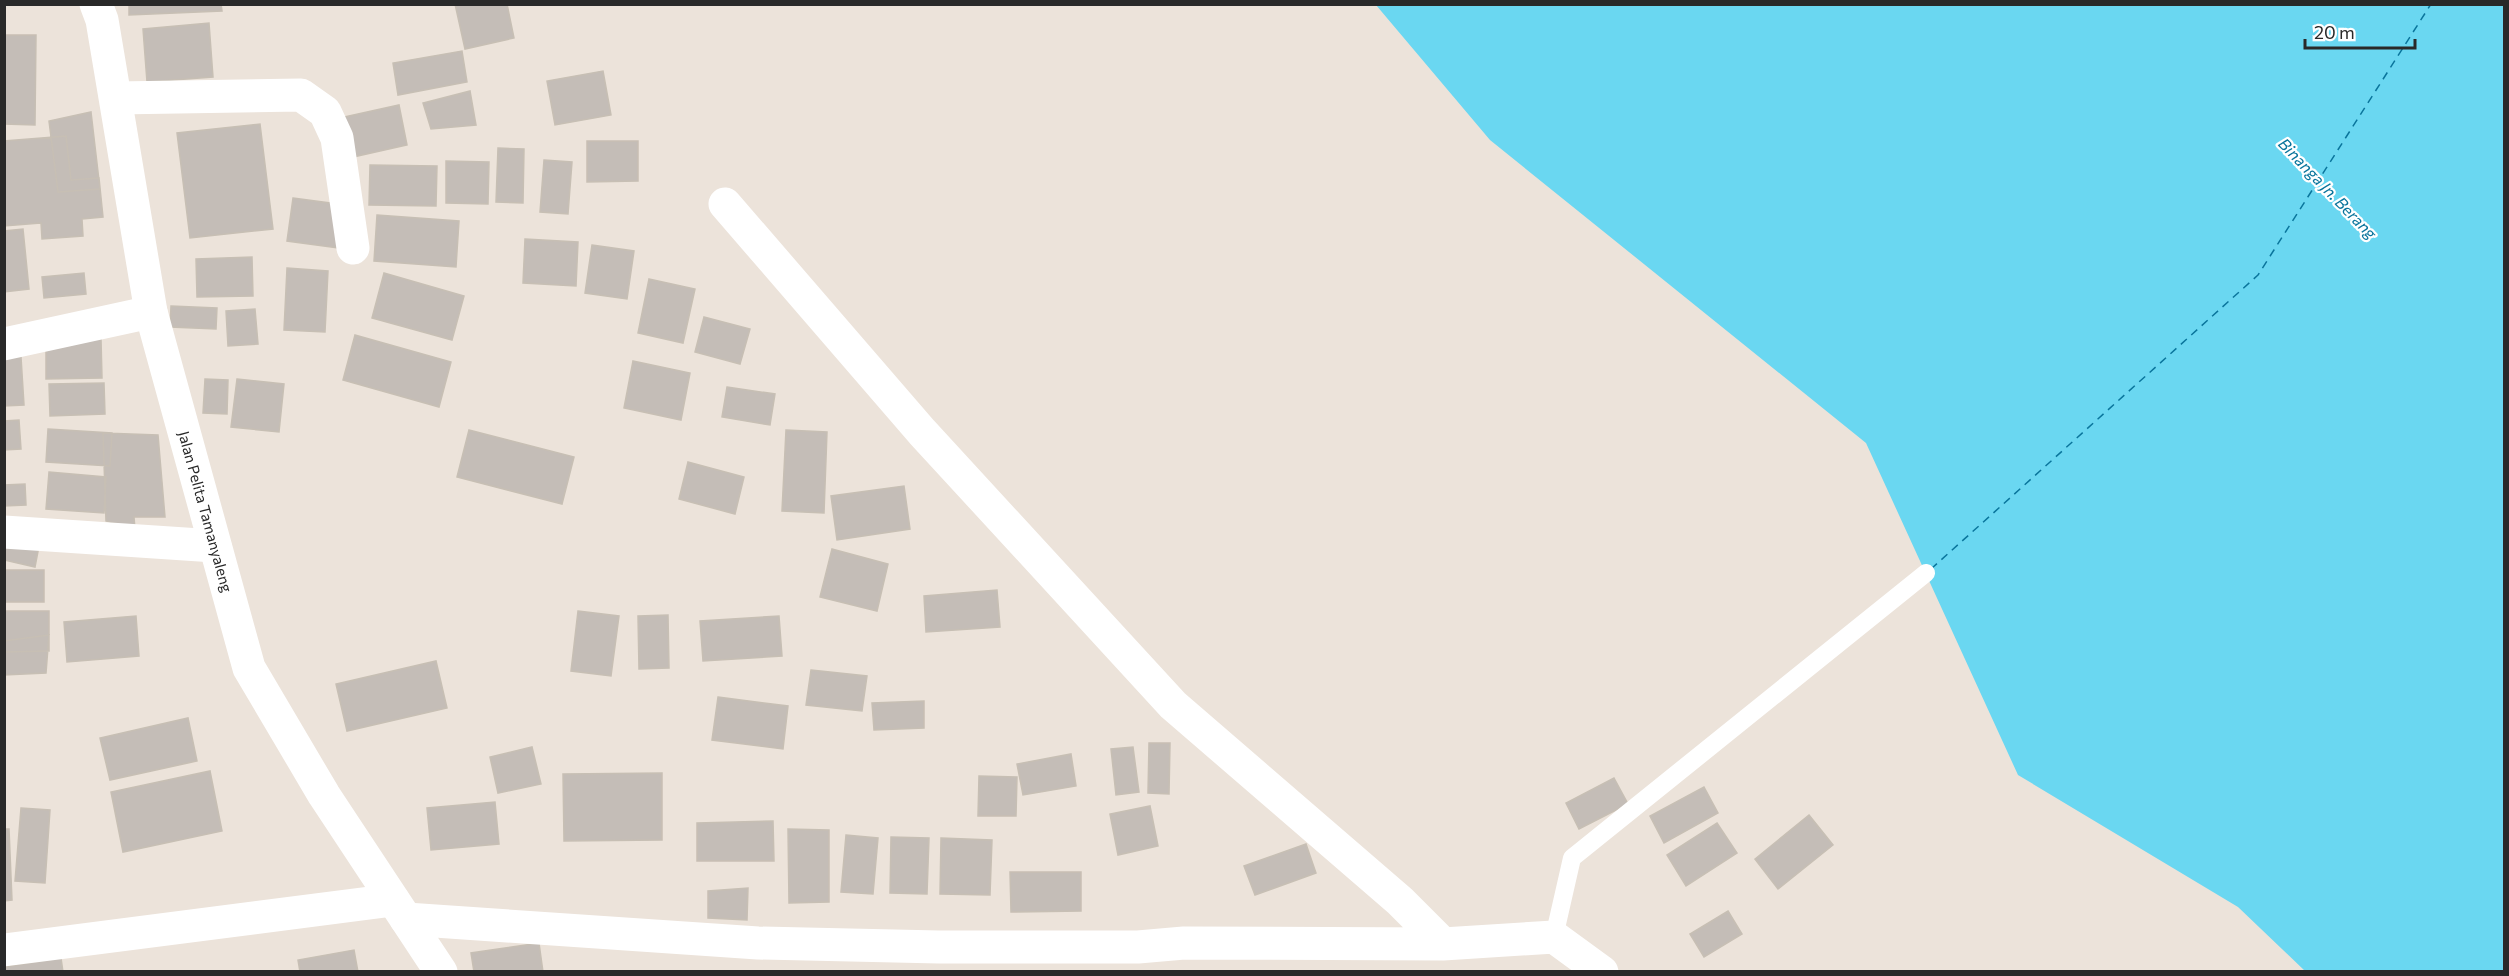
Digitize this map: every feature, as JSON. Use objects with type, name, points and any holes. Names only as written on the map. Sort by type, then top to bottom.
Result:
[{"type":"street","name":"Jalan Pelita Tamanyaleng","points":[[96,4],[102,20],[152,312],[249,668],[324,795],[441,972]]},
{"type":"street","points":[[116,98],[301,95],[324,112],[337,138],[353,248]]},
{"type":"street","points":[[726,204],[922,432],[1173,705],[1400,901],[1443,944]]},
{"type":"street","points":[[4,344],[152,312]]},
{"type":"street","points":[[4,532],[215,546]]},
{"type":"street","points":[[4,950],[400,909],[769,943],[997,948],[1138,947],[1184,943],[1443,944],[1554,937],[1602,972]]},
{"type":"lane","points":[[1554,937],[1572,858],[1926,573]]},
{"type":"water","name":"Binanga Jn. Berang","points":[[1376,5],[2504,5],[2504,971],[2305,971],[2238,907],[2018,775],[1866,443],[1490,140]]},
{"type":"building","points":[[129,4],[221,4],[222,11],[129,15]]},
{"type":"building","points":[[455,4],[507,4],[514,38],[465,49]]},
{"type":"building","points":[[209,23],[213,77],[147,82],[143,29]]},
{"type":"building","points":[[4,35],[36,35],[35,125],[4,124]]},
{"type":"building","points":[[462,51],[467,82],[398,95],[393,63]]},
{"type":"building","points":[[603,71],[611,115],[555,125],[547,81]]},
{"type":"building","points":[[470,91],[476,125],[431,129],[423,103]]},
{"type":"building","points":[[399,105],[407,145],[353,157],[344,117]]},
{"type":"building","points":[[91,112],[100,189],[58,192],[49,121]]},
{"type":"building","points":[[260,124],[273,229],[190,238],[177,133]]},
{"type":"building","points":[[66,136],[71,180],[99,178],[103,217],[82,219],[83,236],[42,239],[41,223],[4,226],[4,141]]},
{"type":"building","points":[[587,141],[638,141],[638,181],[587,182]]},
{"type":"building","points":[[498,148],[524,149],[523,203],[496,202]]},
{"type":"building","points":[[544,160],[572,162],[568,214],[540,212]]},
{"type":"building","points":[[446,161],[489,162],[488,204],[446,203]]},
{"type":"building","points":[[370,165],[437,166],[436,206],[369,205]]},
{"type":"building","points":[[293,198],[345,205],[338,248],[287,241]]},
{"type":"building","points":[[377,215],[459,221],[456,267],[374,261]]},
{"type":"building","points":[[23,229],[29,289],[4,292],[4,231]]},
{"type":"building","points":[[525,239],[578,242],[576,286],[523,283]]},
{"type":"building","points":[[592,245],[634,251],[627,299],[585,293]]},
{"type":"building","points":[[252,257],[253,296],[197,297],[196,259]]},
{"type":"building","points":[[287,268],[328,271],[325,332],[284,330]]},
{"type":"building","points":[[84,273],[86,294],[44,298],[42,277]]},
{"type":"building","points":[[384,273],[464,296],[452,340],[372,318]]},
{"type":"building","points":[[649,279],[695,289],[683,343],[638,333]]},
{"type":"building","points":[[171,306],[217,308],[216,329],[170,327]]},
{"type":"building","points":[[255,309],[258,344],[228,346],[226,311]]},
{"type":"building","points":[[704,317],[750,329],[740,364],[695,352]]},
{"type":"building","points":[[355,335],[451,362],[439,407],[343,380]]},
{"type":"building","points":[[101,339],[102,378],[46,379],[46,340]]},
{"type":"building","points":[[21,357],[24,405],[4,406],[4,358]]},
{"type":"building","points":[[633,361],[690,373],[681,420],[624,408]]},
{"type":"building","points":[[205,379],[228,380],[227,414],[203,413]]},
{"type":"building","points":[[237,379],[284,384],[279,432],[231,427]]},
{"type":"building","points":[[104,383],[105,414],[50,416],[49,384]]},
{"type":"building","points":[[727,387],[775,394],[770,425],[722,417]]},
{"type":"building","points":[[19,420],[21,449],[4,450],[4,421]]},
{"type":"building","points":[[48,429],[112,433],[110,466],[46,462]]},
{"type":"building","points":[[469,430],[574,457],[562,504],[457,477]]},
{"type":"building","points":[[786,430],[827,432],[824,513],[782,511]]},
{"type":"building","points":[[103,433],[158,435],[165,517],[134,517],[135,529],[106,521]]},
{"type":"building","points":[[688,462],[744,477],[735,514],[679,499]]},
{"type":"building","points":[[49,472],[106,477],[104,513],[46,509]]},
{"type":"building","points":[[25,484],[26,505],[4,506],[4,485]]},
{"type":"building","points":[[904,486],[910,529],[837,540],[831,496]]},
{"type":"building","points":[[4,539],[39,546],[35,567],[4,560]]},
{"type":"building","points":[[832,549],[888,564],[877,611],[820,597]]},
{"type":"building","points":[[4,570],[44,570],[44,602],[4,602]]},
{"type":"building","points":[[997,590],[1000,627],[926,632],[924,596]]},
{"type":"building","points":[[4,611],[49,611],[49,651],[4,652]]},
{"type":"building","points":[[578,611],[619,616],[611,676],[571,671]]},
{"type":"building","points":[[668,615],[669,668],[639,669],[638,616]]},
{"type":"building","points":[[136,616],[139,656],[67,662],[64,622]]},
{"type":"building","points":[[779,616],[782,656],[703,661],[700,621]]},
{"type":"building","points":[[49,635],[46,673],[4,675],[4,641]]},
{"type":"building","points":[[436,661],[447,708],[347,731],[336,684]]},
{"type":"building","points":[[811,670],[867,676],[862,711],[806,705]]},
{"type":"building","points":[[718,697],[788,706],[783,749],[712,740]]},
{"type":"building","points":[[924,701],[924,728],[874,730],[872,703]]},
{"type":"building","points":[[188,718],[197,761],[110,780],[100,738]]},
{"type":"building","points":[[1149,743],[1170,743],[1169,794],[1148,793]]},
{"type":"building","points":[[532,747],[541,784],[498,793],[490,757]]},
{"type":"building","points":[[1133,747],[1139,792],[1116,795],[1111,749]]},
{"type":"building","points":[[1071,754],[1076,786],[1023,795],[1017,764]]},
{"type":"building","points":[[210,771],[222,831],[123,852],[111,792]]},
{"type":"building","points":[[662,773],[662,840],[564,841],[563,774]]},
{"type":"building","points":[[979,776],[1017,777],[1016,816],[978,816]]},
{"type":"building","points":[[1614,778],[1628,804],[1579,829],[1566,803]]},
{"type":"building","points":[[1704,787],[1718,813],[1664,843],[1650,816]]},
{"type":"building","points":[[495,802],[499,844],[431,850],[427,808]]},
{"type":"building","points":[[1150,806],[1158,846],[1118,855],[1110,814]]},
{"type":"building","points":[[21,808],[50,810],[45,883],[15,881]]},
{"type":"building","points":[[1809,815],[1833,845],[1778,889],[1755,859]]},
{"type":"building","points":[[773,821],[774,861],[697,861],[697,823]]},
{"type":"building","points":[[1717,823],[1737,853],[1686,886],[1667,855]]},
{"type":"building","points":[[4,829],[9,829],[12,900],[4,901]]},
{"type":"building","points":[[788,829],[829,830],[829,902],[789,903]]},
{"type":"building","points":[[846,835],[878,838],[873,894],[841,892]]},
{"type":"building","points":[[891,837],[929,838],[927,894],[890,893]]},
{"type":"building","points":[[941,838],[992,840],[990,895],[940,894]]},
{"type":"building","points":[[1306,844],[1316,873],[1255,895],[1244,866]]},
{"type":"building","points":[[1010,872],[1081,872],[1081,911],[1011,912]]},
{"type":"building","points":[[748,888],[747,920],[708,918],[708,891]]},
{"type":"building","points":[[1728,911],[1742,934],[1704,957],[1690,934]]},
{"type":"building","points":[[539,943],[543,972],[474,972],[471,953]]},
{"type":"building","points":[[354,950],[358,972],[300,972],[298,960]]},
{"type":"building","points":[[61,958],[63,972],[4,972],[4,967]]},
{"type":"ferry route","points":[[1931,569],[2258,275],[2431,4]]}]
